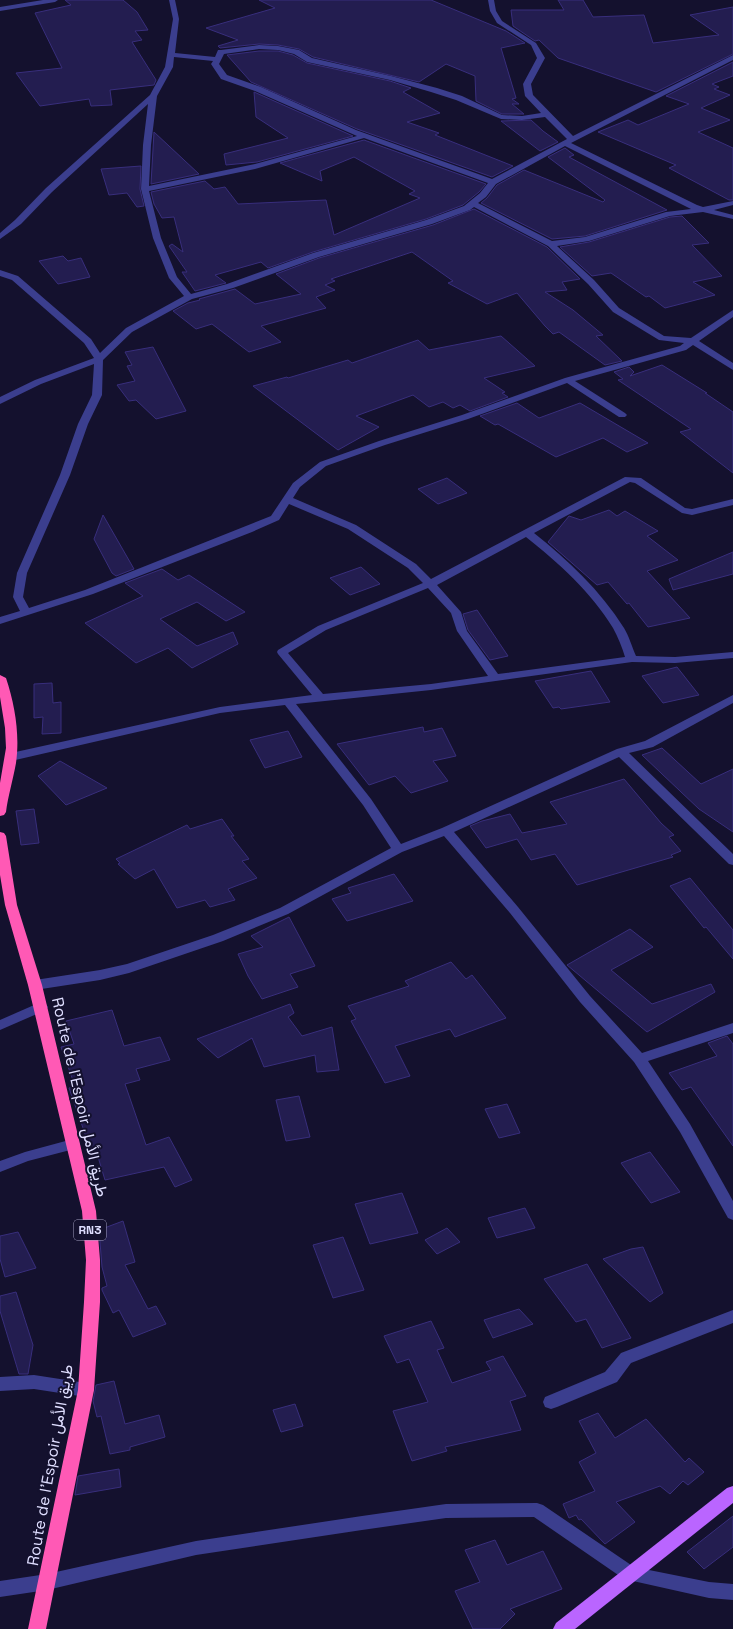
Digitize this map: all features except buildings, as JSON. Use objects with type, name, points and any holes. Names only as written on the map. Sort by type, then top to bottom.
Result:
[{"type":"highway","points":[[0,678],[9,714],[11,757],[0,812]]},
{"type":"highway","name":"Route de l’Espoir طريق الأمل","points":[[0,836],[11,905],[36,985],[89,1211],[93,1260],[92,1302],[86,1390],[37,1629]]},
{"type":"main road","points":[[562,1629],[733,1492]]},
{"type":"street","points":[[0,8],[55,0]]},
{"type":"street","points":[[0,237],[18,222],[49,190],[153,96],[169,66],[176,19],[172,0]]},
{"type":"street","points":[[491,0],[493,11],[500,22],[534,44],[541,58],[527,84],[529,96],[548,114],[568,142],[694,207],[733,217]]},
{"type":"street","points":[[493,182],[364,136],[258,89],[224,77],[215,64],[217,59],[221,52],[260,47],[278,48],[296,52],[316,62],[390,78],[434,90],[459,98],[501,117],[522,118],[548,114]]},
{"type":"street","points":[[171,55],[217,59]]},
{"type":"street","points":[[0,401],[38,382],[99,359],[129,330],[189,297],[230,286],[316,255],[429,222],[467,208],[483,195],[493,182],[733,57]]},
{"type":"street","points":[[153,96],[147,145],[145,189],[159,244],[173,278],[189,297]]},
{"type":"street","points":[[145,189],[203,180],[311,153],[364,136]]},
{"type":"street","points":[[473,203],[551,244],[591,282],[616,310],[662,338],[693,341],[733,366]]},
{"type":"street","points":[[551,244],[586,239],[668,214],[706,210],[733,203]]},
{"type":"street","points":[[0,273],[15,278],[58,314],[88,341],[99,359],[97,395],[84,424],[65,475],[22,573],[18,597],[26,613]]},
{"type":"street","points":[[0,621],[89,592],[275,518],[296,485],[323,464],[382,443],[465,417],[568,380],[683,348],[733,313]]},
{"type":"street","points":[[568,380],[622,415]]},
{"type":"street","points":[[320,698],[282,652],[322,628],[430,584],[628,479],[638,480],[682,510],[692,512],[733,502]]},
{"type":"street","points":[[287,499],[352,526],[412,566],[456,612],[462,631],[495,678]]},
{"type":"street","points":[[526,532],[554,554],[591,590],[619,630],[632,659]]},
{"type":"street","points":[[11,757],[220,710],[288,701],[431,687],[632,659],[675,660],[733,655]]},
{"type":"street","points":[[36,985],[100,975],[129,968],[218,938],[284,911],[398,849],[446,831],[621,752],[648,744],[733,698]]},
{"type":"street","points":[[288,701],[368,802],[398,849]]},
{"type":"street","points":[[621,752],[733,861]]},
{"type":"street","points":[[446,831],[514,910],[585,999],[639,1059],[685,1128],[733,1214]]},
{"type":"street","points":[[0,1025],[41,1007]]},
{"type":"street","points":[[639,1059],[733,1028]]},
{"type":"street","points":[[0,1167],[25,1157],[73,1144]]},
{"type":"street","points":[[551,1402],[611,1377],[626,1358],[733,1316]]},
{"type":"street","points":[[0,1384],[34,1382],[86,1390]]},
{"type":"street","points":[[0,1589],[47,1582],[196,1548],[446,1511],[537,1510],[630,1574],[709,1590],[733,1592]]}]
